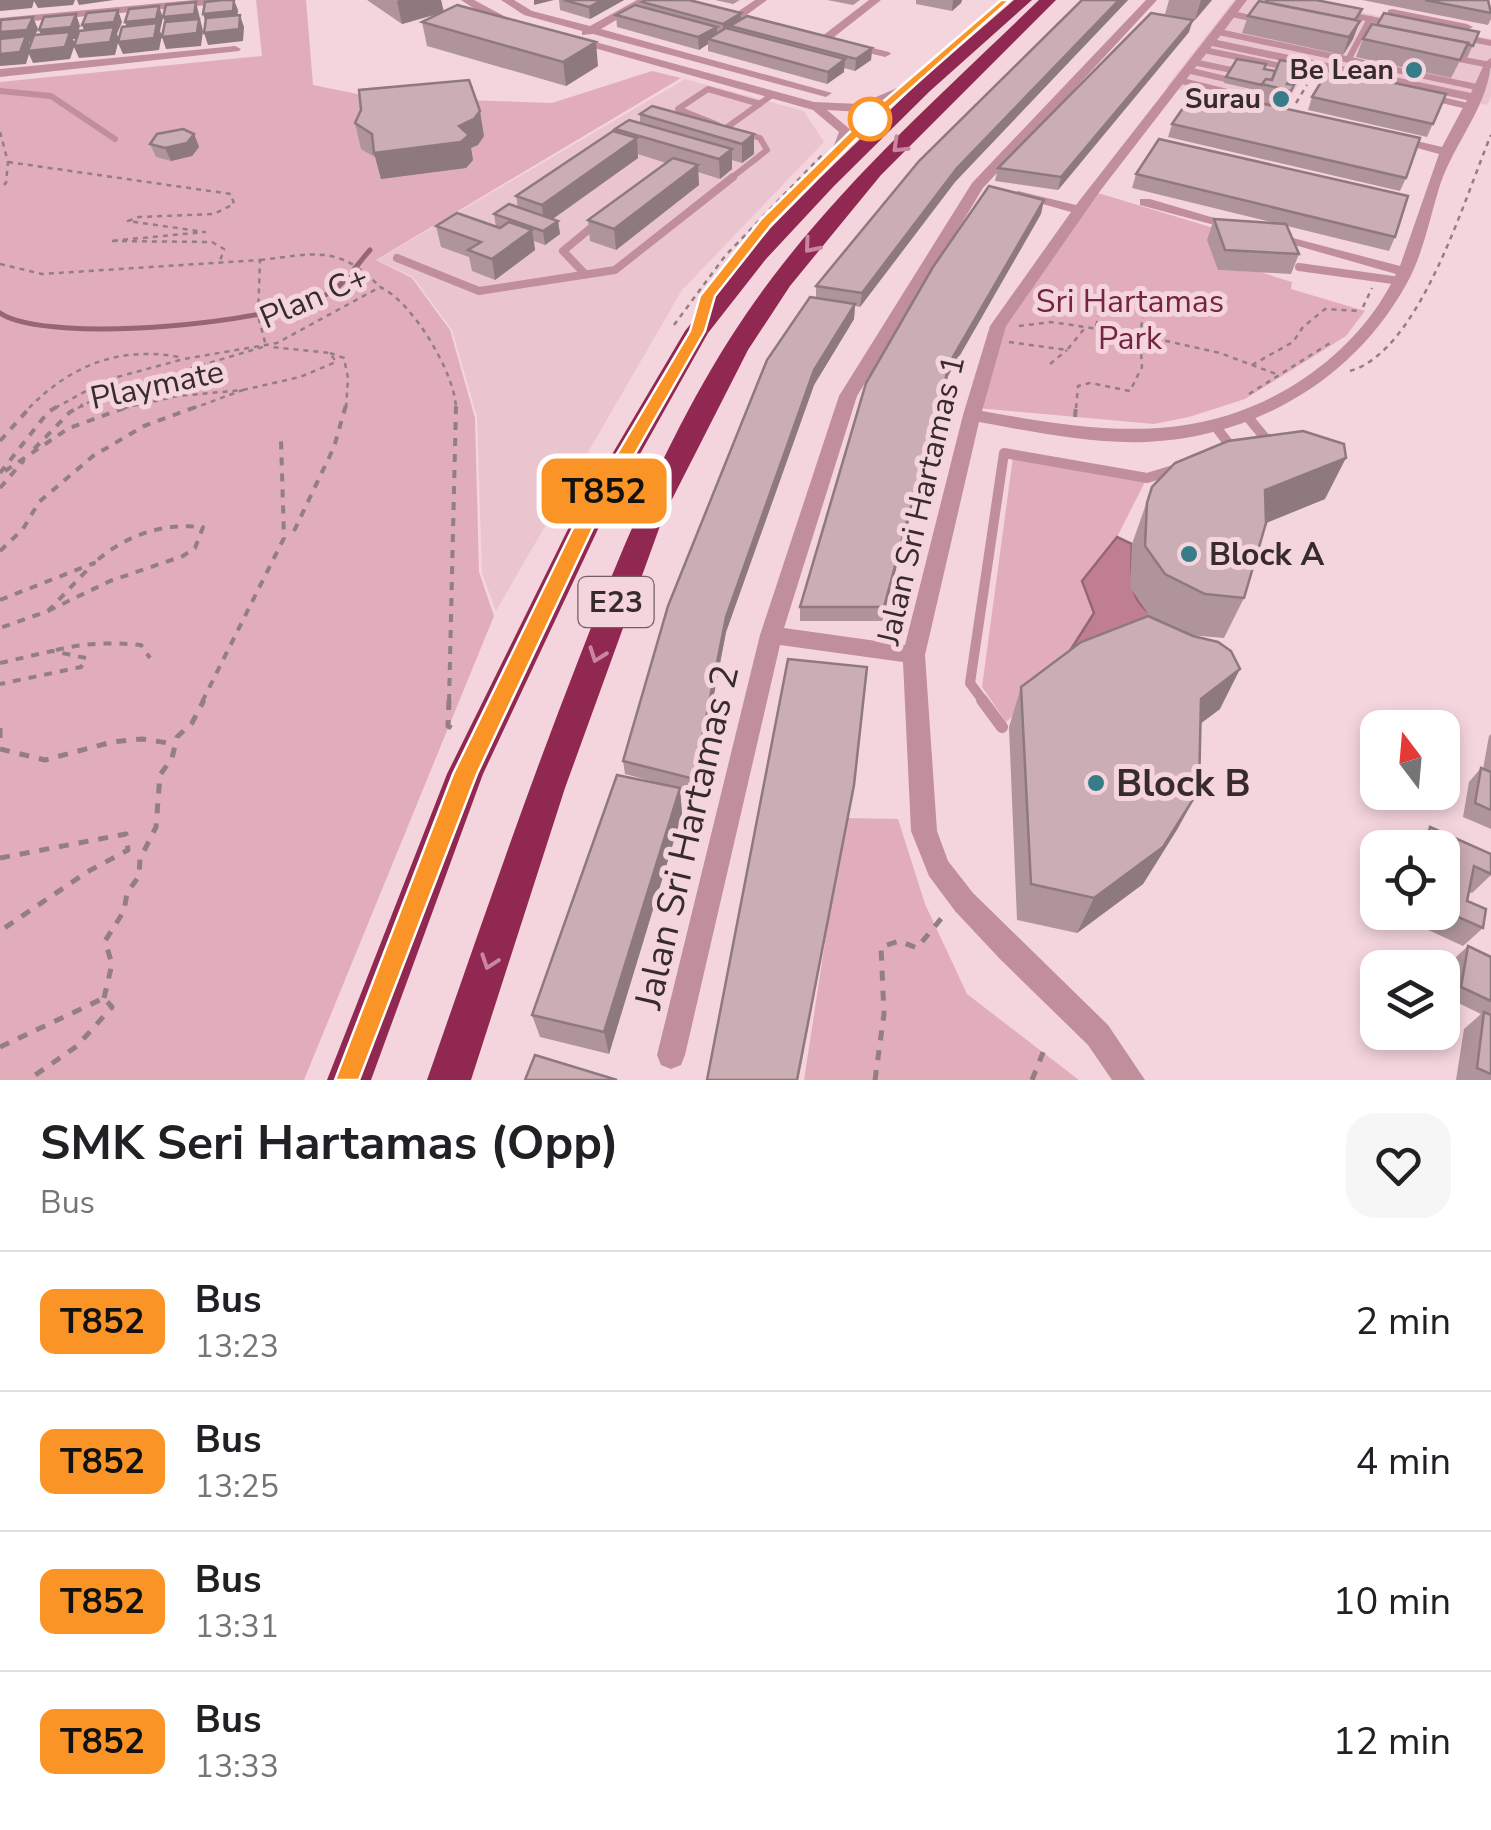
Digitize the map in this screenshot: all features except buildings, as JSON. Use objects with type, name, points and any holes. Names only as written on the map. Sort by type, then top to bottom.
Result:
[{"type":"highway","points":[[698,331],[708,296],[767,221],[840,148],[1005,0]]},
{"type":"highway","name":"E23","points":[[349,1080],[465,774],[584,526],[698,331],[758,254],[827,182],[924,87],[1024,0]]},
{"type":"highway","name":"E23","points":[[449,1080],[548,788],[649,515],[736,350],[781,282],[874,172],[1048,0]]},
{"type":"highway","points":[[924,121],[1062,0]]},
{"type":"street","points":[[0,21],[229,0]]},
{"type":"street","points":[[466,0],[498,20],[813,106],[862,108],[902,91]]},
{"type":"street","points":[[506,0],[528,13],[826,92]]},
{"type":"street","points":[[575,40],[645,0]]},
{"type":"street","points":[[737,17],[762,0]]},
{"type":"street","points":[[825,39],[876,0]]},
{"type":"street","name":"Jalan Sri Hartamas 2","points":[[671,1056],[771,635],[848,396],[992,189],[1152,0]]},
{"type":"street","name":"Jalan Sri Hartamas 1","points":[[1130,1080],[1098,1035],[964,902],[938,868],[924,830],[914,655],[972,415],[998,326],[1079,210],[1242,0]]},
{"type":"street","points":[[1331,0],[1491,32]]},
{"type":"street","points":[[1313,8],[1491,43]]},
{"type":"street","points":[[720,12],[754,21]]},
{"type":"street","points":[[808,34],[885,54]]},
{"type":"street","points":[[0,73],[235,49]]},
{"type":"street","points":[[1199,56],[1331,72],[1477,98]]},
{"type":"street","points":[[972,415],[1114,436],[1150,436],[1216,426],[1247,416],[1312,382],[1360,342],[1402,277],[1421,205],[1477,98],[1490,64]]},
{"type":"street","points":[[1213,98],[1288,111]]},
{"type":"street","points":[[813,106],[843,125],[846,137],[840,148]]},
{"type":"street","points":[[1384,138],[1446,152]]},
{"type":"street","points":[[992,189],[1079,210]]},
{"type":"street","points":[[1145,202],[1402,277]]},
{"type":"street","name":"Jalan Sri Hartamas 2","points":[[771,635],[914,655]]},
{"type":"lane","points":[[1232,14],[1268,22]]},
{"type":"lane","points":[[1348,60],[1370,19]]},
{"type":"lane","points":[[1340,36],[1377,43]]},
{"type":"lane","points":[[1434,54],[1490,64]]},
{"type":"lane","points":[[1199,56],[1348,60],[1477,98]]},
{"type":"lane","points":[[1199,56],[1267,73],[1294,74]]},
{"type":"lane","points":[[1199,56],[1258,86]]},
{"type":"lane","points":[[1199,56],[1252,98],[1288,111]]},
{"type":"lane","points":[[1252,98],[1267,73]]},
{"type":"lane","points":[[0,90],[51,96],[115,138]]},
{"type":"lane","points":[[397,258],[479,292],[615,270],[767,150],[760,138],[678,109],[704,90],[760,104]]},
{"type":"lane","points":[[726,128],[772,95]]},
{"type":"lane","points":[[585,274],[563,250],[609,214]]},
{"type":"lane","points":[[1299,268],[1402,277]]},
{"type":"lane","points":[[1247,416],[1277,453]]},
{"type":"lane","points":[[1216,426],[1244,461],[1228,464]]},
{"type":"lane","points":[[1002,727],[970,683],[1004,453],[1147,478],[1194,466]]},
{"type":"path","points":[[1288,111],[1312,76]]},
{"type":"path","points":[[0,132],[8,162],[6,184],[0,188]]},
{"type":"path","points":[[8,162],[231,194],[234,204],[214,214],[139,217],[128,222],[188,226],[206,232],[110,240],[212,242],[224,249],[219,264]]},
{"type":"path","points":[[0,264],[42,274],[340,254],[360,264],[380,288]]},
{"type":"path","points":[[260,260],[258,316],[266,346]]},
{"type":"path","points":[[1352,323],[1378,275]]},
{"type":"path","name":"Plan C+","points":[[0,474],[48,412],[106,380],[184,359],[266,346],[380,288],[394,293],[434,346],[456,396],[458,447],[448,726],[467,736]]},
{"type":"path","points":[[1096,326],[1102,305]]},
{"type":"path","points":[[1252,365],[1293,342],[1303,327],[1325,309],[1361,311]]},
{"type":"path","points":[[1075,418],[1078,386],[1090,383],[1130,391],[1142,367],[1143,315]]},
{"type":"path","points":[[1004,327],[1051,322],[1084,329],[1096,326],[1220,353],[1279,375]]},
{"type":"path","points":[[1050,364],[1084,329]]},
{"type":"path","points":[[1243,398],[1342,334]]},
{"type":"path","points":[[999,341],[1067,350]]},
{"type":"path","points":[[0,488],[70,412],[105,394],[266,346],[330,353],[344,358],[348,392],[332,450],[294,531]]},
{"type":"path","points":[[0,441],[31,401],[71,371],[147,352],[184,359]]},
{"type":"path","points":[[243,390],[324,369],[336,362],[330,353]]},
{"type":"path","name":"Playmate","points":[[30,453],[68,428],[103,416],[182,397],[243,390]]},
{"type":"path","name":"Playmate","points":[[0,550],[22,529],[40,502],[94,456],[144,426],[243,390]]},
{"type":"path","points":[[104,998],[112,964],[105,942],[124,912],[128,893],[139,876],[140,859],[156,828],[157,786],[175,744],[197,713],[284,538],[281,440]]},
{"type":"path","points":[[0,474],[30,453]]},
{"type":"path","points":[[0,628],[48,612],[110,581],[183,556],[195,548],[204,527],[161,526],[110,547],[48,612]]},
{"type":"path","points":[[0,600],[94,563]]},
{"type":"path","points":[[0,663],[76,644],[141,645],[150,658]]},
{"type":"path","points":[[0,684],[82,667],[86,658],[52,651]]},
{"type":"path","points":[[0,728],[0,746],[45,760],[112,742],[142,739],[175,744]]},
{"type":"path","points":[[0,858],[111,834],[126,834],[129,841],[128,850],[115,860],[88,872],[0,931]]},
{"type":"path","points":[[875,1080],[884,1032],[886,973],[881,946],[899,941],[917,948],[933,933],[948,909]]},
{"type":"path","points":[[0,1047],[104,998]]},
{"type":"path","points":[[28,1080],[77,1046],[95,1028],[112,1006],[104,998]]},
{"type":"path","points":[[1032,1080],[1044,1050]]},
{"type":"shaded area","points":[[1234,0],[1301,0],[1491,39],[1491,97],[1487,105],[1307,68],[1283,112],[1166,87]]},
{"type":"shaded area","points":[[685,79],[804,111],[824,142],[682,290],[496,611],[482,573],[477,417],[452,330],[413,277],[377,260]]},
{"type":"shaded area","points":[[1117,537],[1132,544],[1132,580],[1139,602],[1187,635],[1047,687],[1094,613],[1082,581]]},
{"type":"green space","points":[[256,0],[306,0],[313,85],[372,97],[552,103],[652,71],[681,78],[376,260],[412,278],[450,330],[475,418],[479,572],[494,616],[304,1080],[0,1080],[0,82],[262,56]],"holes":[[[484,136],[478,145],[464,151],[466,168],[381,179],[378,160],[361,148]]]},
{"type":"green space","name":"Sri Hartamas Park","points":[[1098,193],[1217,229],[1218,270],[1260,272],[1292,282],[1291,289],[1365,311],[1346,336],[1245,399],[1189,417],[1154,424],[978,408],[1001,326]]},
{"type":"green space","points":[[1013,457],[1147,478],[1117,537],[1083,581],[1094,613],[1047,687],[1006,722],[982,687]]},
{"type":"green space","points":[[844,818],[898,819],[925,904],[967,994],[1079,1080],[804,1080]]},
{"type":"waterway","points":[[0,313],[26,323],[65,328],[113,329],[219,321],[308,302],[334,290],[370,250]]},
{"type":"bus line","name":"T852","points":[[349,1080],[465,774],[584,526],[698,331],[708,296],[767,221],[867,122],[1005,0]]},
{"type":"place","name":"Be Lean","points":[[1414,70]]},
{"type":"place","name":"Surau","points":[[1281,99]]},
{"type":"place","name":"Block A","points":[[1189,554]]},
{"type":"place","name":"Block B","points":[[1096,783]]}]
